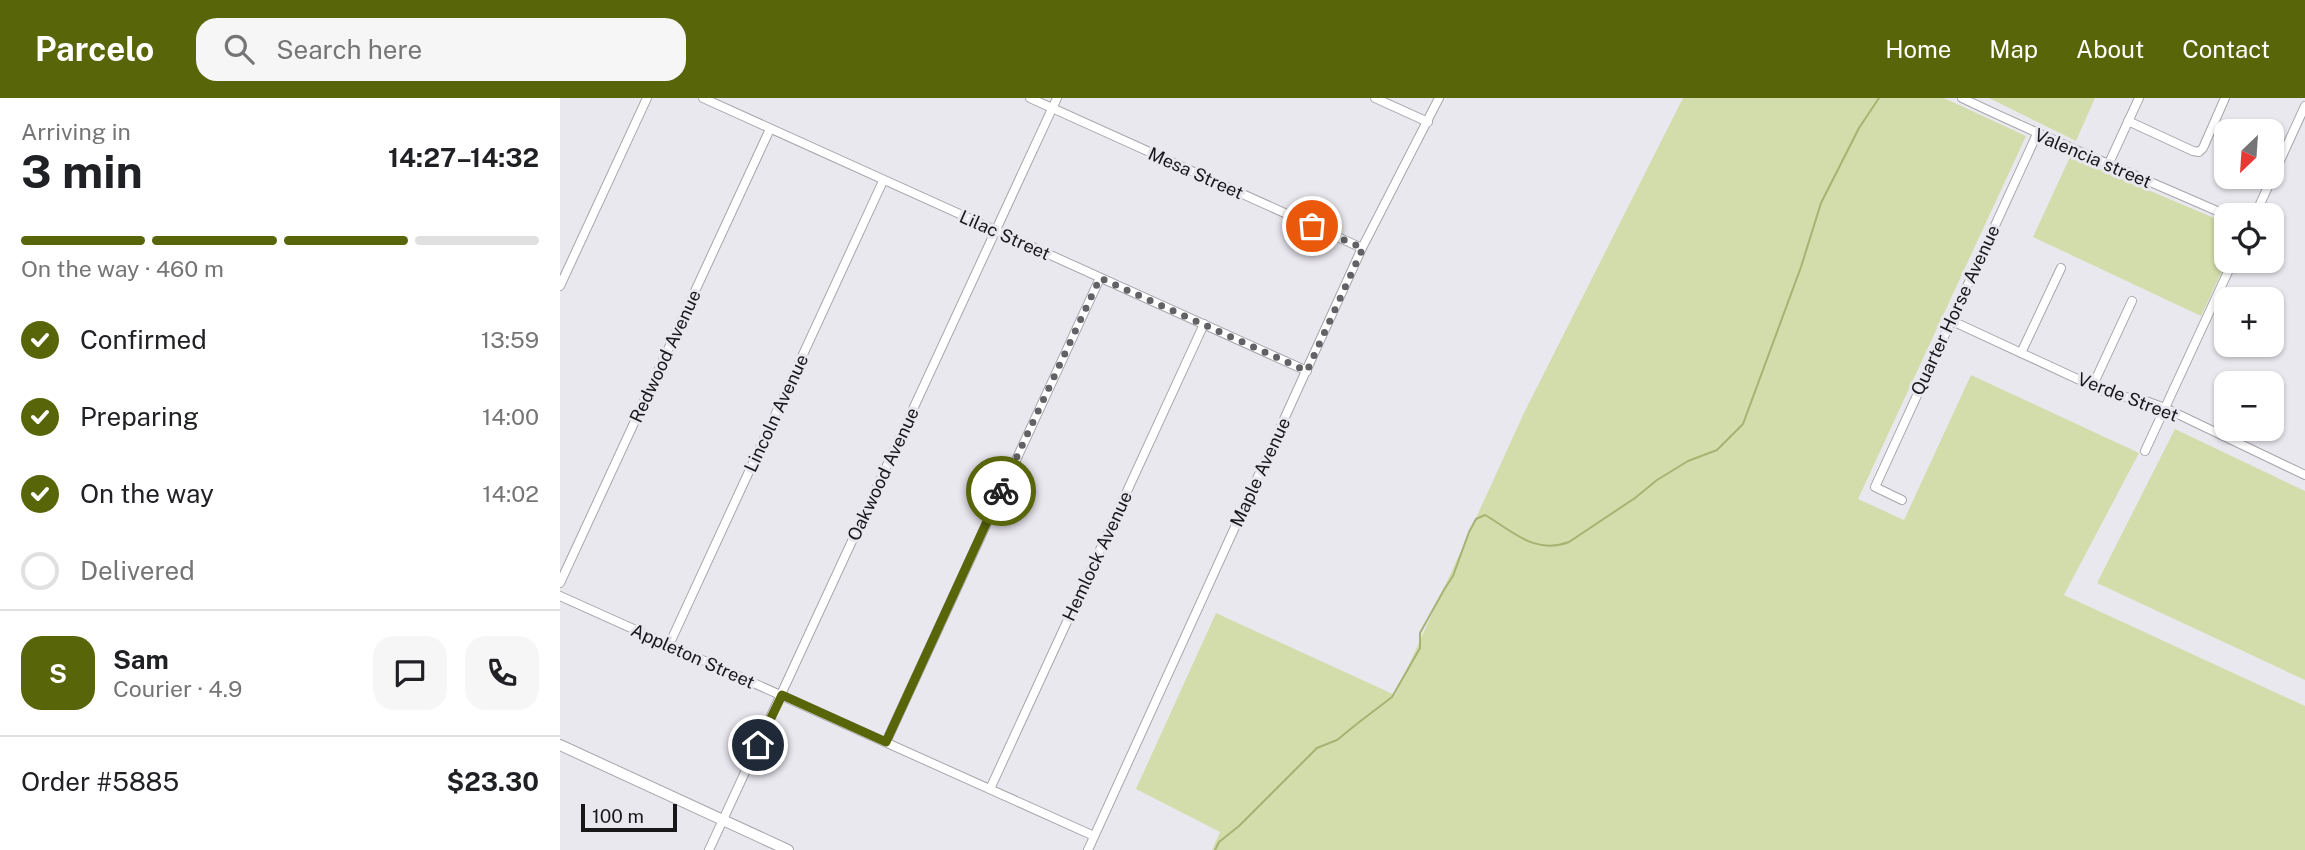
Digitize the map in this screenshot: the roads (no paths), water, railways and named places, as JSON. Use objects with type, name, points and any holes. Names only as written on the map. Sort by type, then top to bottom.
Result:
[{"type":"main road","points":[[560,746],[788,850]]},
{"type":"street","points":[[560,286],[647,98]]},
{"type":"street","name":"Lilac Street","points":[[703,98],[1307,371]]},
{"type":"street","name":"Mesa Street","points":[[1030,98],[1363,248]]},
{"type":"street","name":"Oakwood Avenue","points":[[709,850],[1057,98]]},
{"type":"street","points":[[1375,98],[1428,122]]},
{"type":"street","name":"Maple Avenue","points":[[1088,850],[1363,248],[1439,98]]},
{"type":"street","name":"Valencia street","points":[[1962,98],[2037,134],[2214,210]]},
{"type":"street","points":[[2109,163],[2139,98]]},
{"type":"street","points":[[2129,121],[2199,152],[2225,98]]},
{"type":"street","points":[[2261,203],[2305,106]]},
{"type":"street","name":"Redwood Avenue","points":[[560,583],[770,129]]},
{"type":"street","name":"Quarter Horse Avenue","points":[[1902,500],[1875,487],[2037,134]]},
{"type":"street","name":"Lincoln Avenue","points":[[669,645],[883,181]]},
{"type":"street","points":[[2021,353],[2061,268]]},
{"type":"street","points":[[2145,451],[2227,273]]},
{"type":"street","points":[[886,742],[1100,278]]},
{"type":"street","points":[[2093,385],[2132,301]]},
{"type":"street","name":"Verde Street","points":[[1950,320],[2112,395],[2143,400],[2165,408],[2305,475]]},
{"type":"street","name":"Hemlock Avenue","points":[[990,789],[1203,324]]},
{"type":"street","name":"Appleton Street","points":[[560,596],[1094,836]]},
{"type":"waterway","points":[[1215,850],[1219,842],[1239,826],[1317,748],[1337,740],[1392,697],[1420,648],[1420,633],[1453,576],[1476,519],[1485,515],[1524,539],[1545,546],[1569,542],[1657,480],[1688,461],[1717,450],[1743,424],[1801,267],[1821,203],[1859,128],[1879,98]]}]
